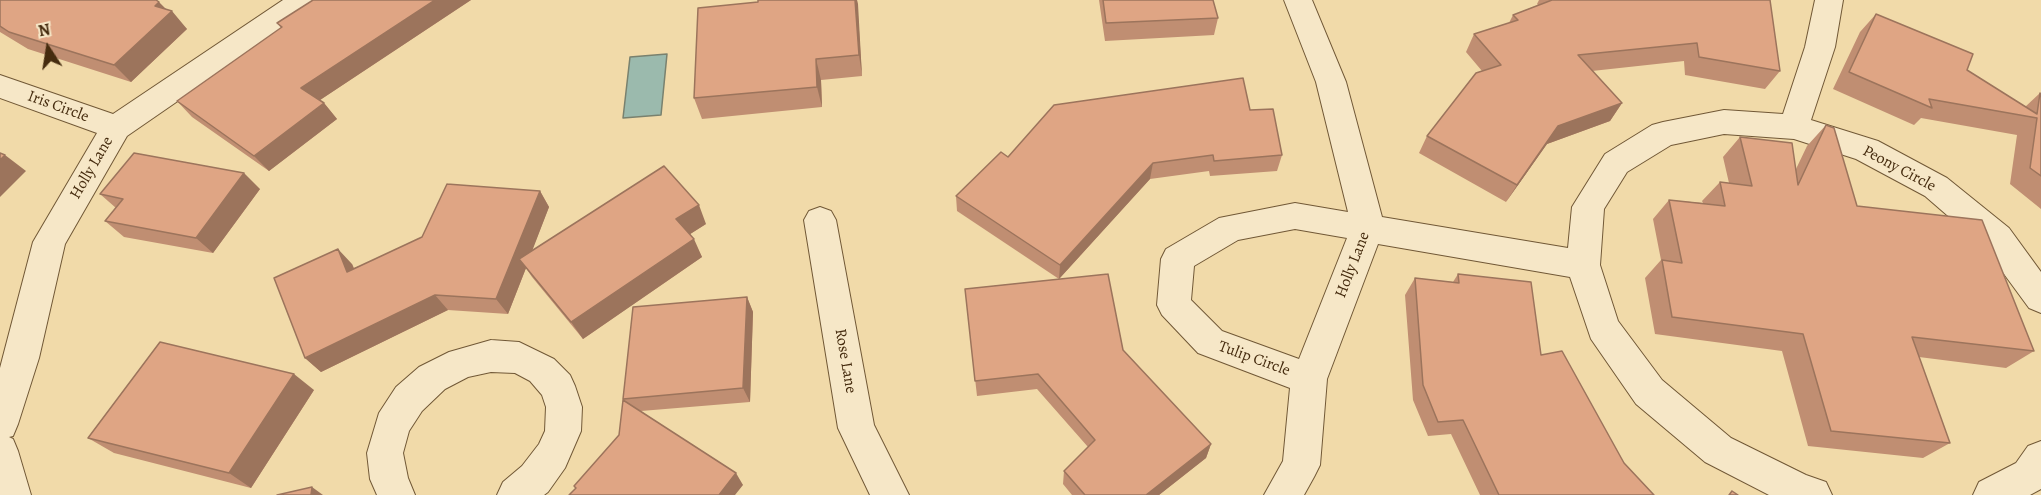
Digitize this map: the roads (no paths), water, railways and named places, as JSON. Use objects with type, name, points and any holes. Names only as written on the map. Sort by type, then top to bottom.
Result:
[{"type":"street","name":"Holly Lane","points":[[0,424],[21,357],[49,242],[116,128],[304,0]]},
{"type":"street","name":"Holly Lane","points":[[1283,495],[1301,465],[1309,379],[1368,227],[1331,82],[1298,0]]},
{"type":"street","points":[[1794,127],[1820,46],[1829,0]]},
{"type":"street","name":"Iris Circle","points":[[0,86],[116,128]]},
{"type":"street","name":"Peony Circle","points":[[1813,495],[1801,492],[1718,450],[1649,392],[1603,328],[1583,265],[1588,207],[1616,163],[1663,134],[1724,122],[1794,127],[1867,150],[1936,187],[1997,238],[2041,297]]},
{"type":"street","name":"Tulip Circle","points":[[1309,379],[1210,342],[1174,305],[1178,259],[1231,228],[1295,216],[1368,227]]},
{"type":"street","name":"Rose Lane","points":[[820,220],[856,428],[890,495]]},
{"type":"street","points":[[1368,227],[1583,265]]},
{"type":"street","points":[[396,495],[389,479],[385,453],[392,425],[408,399],[432,378],[461,363],[491,356],[519,358],[542,370],[557,386],[564,407],[563,431],[552,456],[535,479],[516,495]]},
{"type":"street","points":[[0,451],[12,495]]},
{"type":"street","points":[[1992,495],[2029,476],[2041,458]]}]
